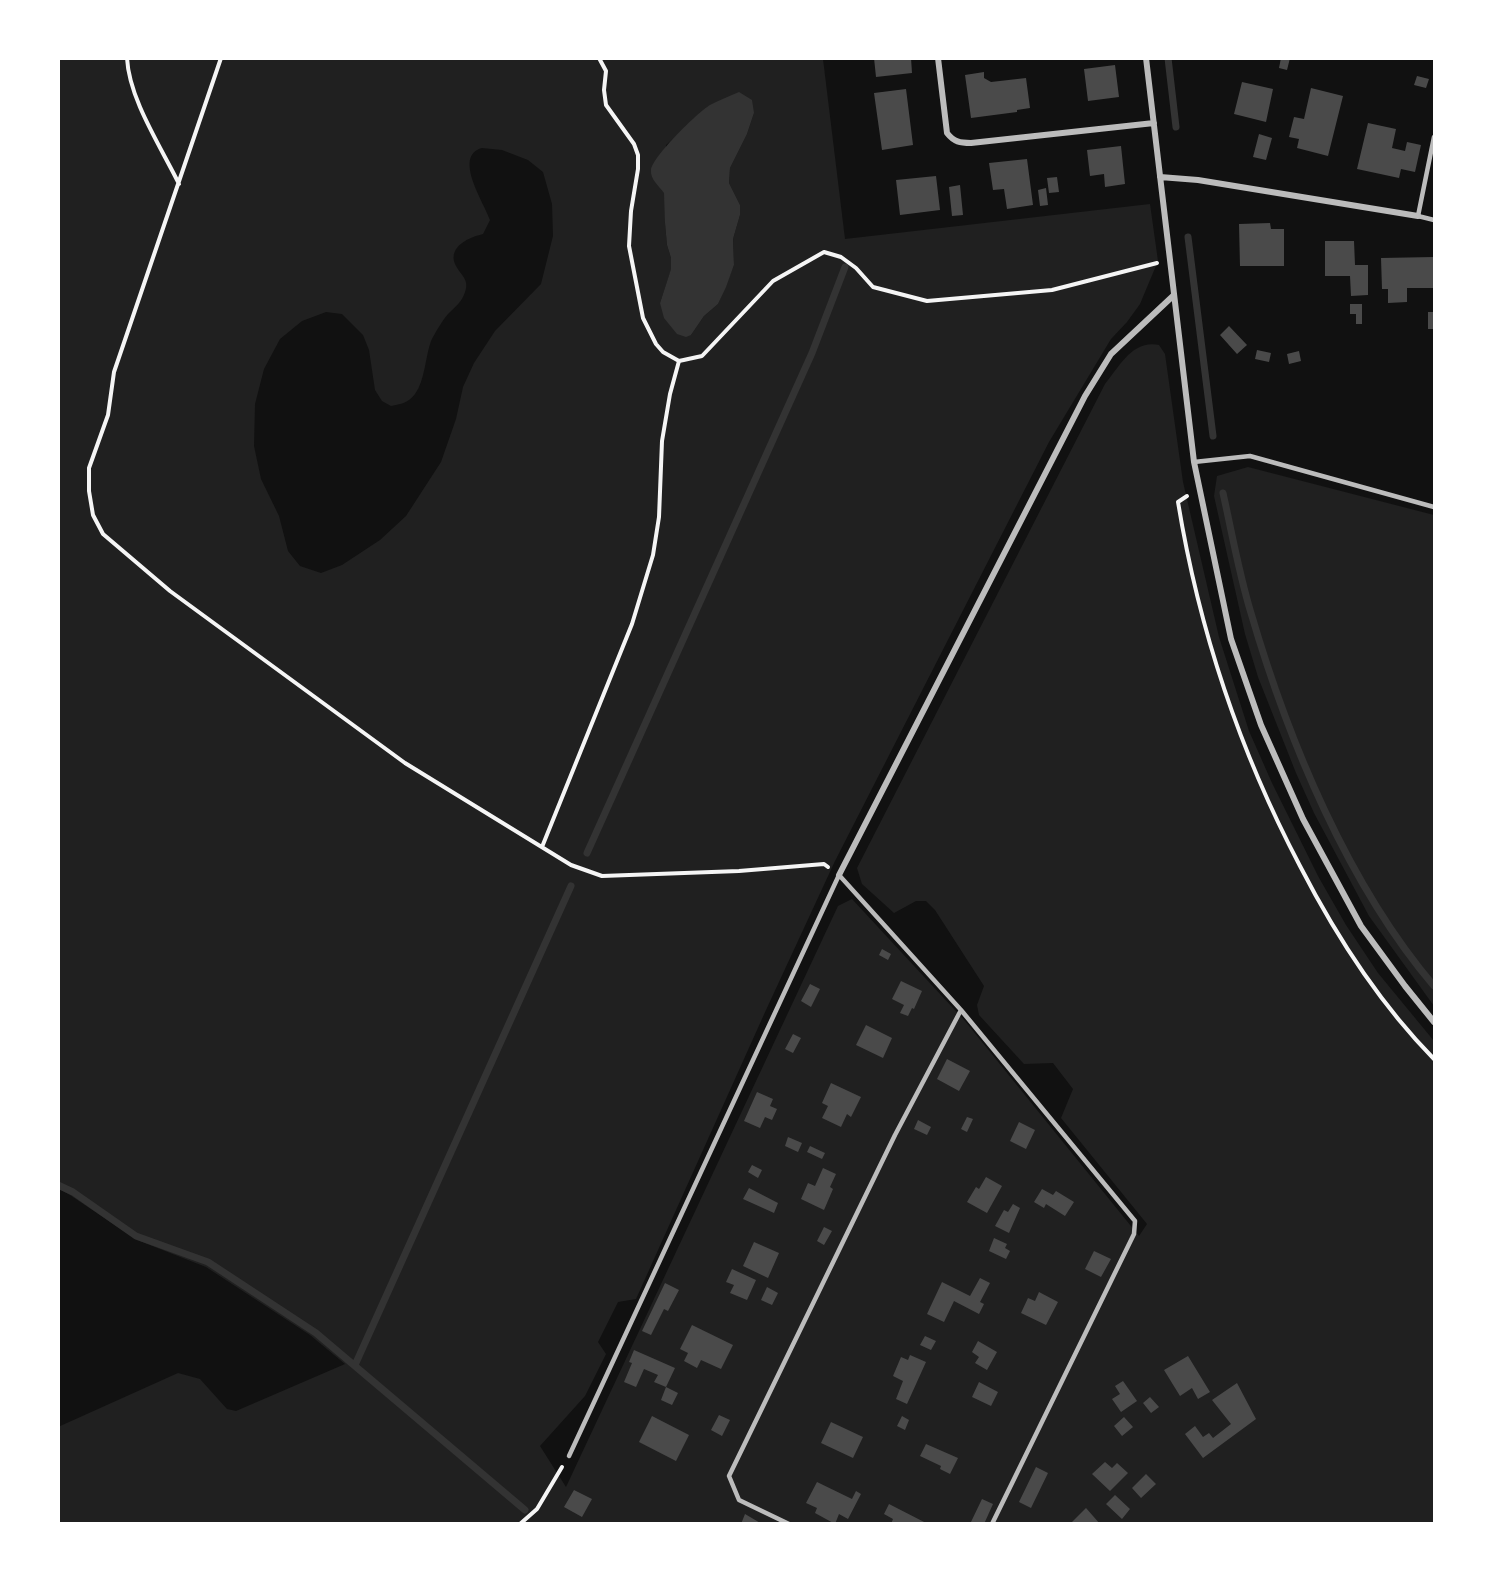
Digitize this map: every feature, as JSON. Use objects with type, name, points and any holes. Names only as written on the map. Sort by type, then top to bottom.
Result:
[{"type":"street","points":[[938,58],[947,133],[958,142],[971,143],[1154,123]]},
{"type":"street","points":[[1146,58],[1194,462],[1231,639],[1261,725],[1303,819],[1361,926],[1434,1022]]},
{"type":"street","points":[[1160,177],[1198,180],[1418,216]]},
{"type":"street","points":[[839,875],[1085,396],[1111,354],[1174,295]]},
{"type":"lane","points":[[1434,137],[1418,216],[1434,220]]},
{"type":"lane","points":[[1194,462],[1250,456],[1434,507]]},
{"type":"lane","points":[[569,1456],[839,875],[961,1010],[1135,1221],[1134,1234],[992,1524]]},
{"type":"lane","points":[[789,1524],[739,1500],[729,1476],[895,1135],[961,1010]]},
{"type":"path","points":[[127,58],[128,76],[136,97],[179,184]]},
{"type":"path","points":[[220,58],[114,372],[108,416],[89,468],[93,515],[103,534],[170,591],[405,763],[571,864],[602,876],[740,871],[824,864],[839,875]]},
{"type":"path","points":[[599,58],[606,71],[604,90],[606,105],[634,144],[638,155],[629,246],[643,318],[656,344],[663,352],[679,361],[702,356],[773,281],[824,252],[841,257],[856,268],[873,287],[927,301],[1052,290],[1170,260]]},
{"type":"path","points":[[542,848],[632,624],[653,555],[659,517],[662,441],[670,394],[679,361]]},
{"type":"path","points":[[520,1524],[537,1509],[569,1456]]},
{"type":"shaded area","points":[[59,59],[823,59],[845,239],[1150,204],[1158,261],[1140,304],[1111,339],[1049,442],[835,861],[636,1299],[618,1302],[598,1342],[606,1354],[585,1396],[540,1446],[566,1487],[838,906],[852,899],[965,1021],[1139,1236],[1147,1224],[1061,1118],[1073,1089],[1053,1063],[1024,1064],[979,1015],[977,1005],[984,986],[935,910],[926,901],[916,901],[894,913],[862,884],[857,868],[1105,384],[1134,350],[1141,346],[1159,345],[1165,354],[1183,482],[1219,637],[1249,731],[1318,876],[1346,925],[1378,973],[1434,1041],[1434,1523],[59,1523],[58,1427],[178,1373],[200,1379],[227,1409],[236,1411],[345,1364],[310,1335],[206,1267],[137,1240],[59,1189]],"holes":[[[754,113],[747,134],[730,168],[729,183],[740,205],[740,215],[733,239],[734,265],[718,304],[704,316],[691,335],[660,303],[671,270],[665,223],[666,145],[683,130]],[[482,148],[502,150],[528,160],[543,172],[552,204],[553,236],[541,284],[495,331],[474,363],[463,387],[456,419],[441,462],[406,516],[380,540],[342,565],[321,573],[300,566],[288,551],[279,516],[261,479],[254,446],[255,404],[264,369],[280,339],[302,321],[326,312],[342,314],[363,335],[369,350],[375,390],[382,401],[391,406],[404,403],[415,394],[421,382],[431,341],[443,320],[460,302],[465,292],[464,277],[455,264],[457,247],[472,237],[483,234],[490,220],[470,170],[470,160],[474,153]]]},
{"type":"shaded area","points":[[739,92],[752,100],[754,113],[747,134],[730,168],[729,183],[740,205],[740,215],[733,239],[734,265],[718,304],[704,316],[691,335],[686,337],[677,334],[664,318],[660,303],[671,269],[671,258],[667,245],[664,193],[653,179],[651,170],[667,145],[696,117],[710,105]]},
{"type":"shaded area","points":[[1248,467],[1434,515],[1434,1006],[1369,916],[1314,813],[1258,677],[1245,634],[1214,496],[1217,476]]},
{"type":"building","points":[[874,58],[911,58],[912,73],[876,77]]},
{"type":"building","points":[[1281,58],[1290,58],[1287,70],[1279,68]]},
{"type":"building","points":[[1115,65],[1119,97],[1088,101],[1084,69]]},
{"type":"building","points":[[984,72],[984,78],[991,82],[1026,78],[1030,108],[971,118],[965,75]]},
{"type":"building","points":[[1417,76],[1429,79],[1426,88],[1414,85]]},
{"type":"building","points":[[1242,82],[1273,89],[1266,122],[1234,114]]},
{"type":"building","points":[[1311,88],[1343,96],[1328,156],[1297,148],[1299,139],[1289,137],[1294,117],[1304,119]]},
{"type":"building","points":[[906,89],[913,145],[882,150],[874,93]]},
{"type":"building","points":[[1368,123],[1396,129],[1392,148],[1405,151],[1407,142],[1421,145],[1415,172],[1401,169],[1399,178],[1357,169]]},
{"type":"building","points":[[1259,134],[1272,138],[1266,160],[1253,157]]},
{"type":"building","points":[[1121,146],[1125,184],[1105,187],[1104,174],[1090,176],[1087,150]]},
{"type":"building","points":[[1027,159],[1033,205],[1007,209],[1004,189],[993,190],[989,163]]},
{"type":"building","points":[[936,176],[940,210],[900,215],[896,180]]},
{"type":"building","points":[[1057,177],[1059,192],[1049,193],[1047,178]]},
{"type":"building","points":[[960,185],[963,215],[952,216],[949,187]]},
{"type":"building","points":[[1046,188],[1048,205],[1040,206],[1038,190]]},
{"type":"building","points":[[1270,223],[1271,229],[1284,229],[1284,266],[1240,266],[1239,224]]},
{"type":"building","points":[[1325,241],[1354,241],[1355,265],[1368,265],[1368,295],[1351,296],[1350,276],[1325,276]]},
{"type":"building","points":[[1434,257],[1434,288],[1407,288],[1407,302],[1388,303],[1388,289],[1382,289],[1381,258]]},
{"type":"building","points":[[1350,304],[1362,304],[1362,324],[1356,324],[1356,314],[1350,314]]},
{"type":"building","points":[[1428,312],[1434,312],[1434,329],[1428,329]]},
{"type":"building","points":[[1229,326],[1247,345],[1237,354],[1220,335]]},
{"type":"building","points":[[1257,350],[1271,353],[1269,362],[1255,359]]},
{"type":"building","points":[[1299,351],[1301,361],[1289,364],[1287,354]]},
{"type":"building","points":[[882,949],[891,954],[888,960],[879,955]]},
{"type":"building","points":[[901,981],[922,991],[914,1009],[912,1008],[908,1016],[900,1013],[904,1005],[892,999]]},
{"type":"building","points":[[810,984],[820,989],[811,1007],[801,1001]]},
{"type":"building","points":[[866,1025],[892,1038],[883,1058],[856,1045]]},
{"type":"building","points":[[793,1034],[801,1038],[793,1053],[785,1049]]},
{"type":"building","points":[[947,1059],[970,1071],[959,1091],[937,1079]]},
{"type":"building","points":[[831,1083],[861,1097],[851,1117],[847,1114],[841,1127],[822,1118],[828,1106],[822,1103]]},
{"type":"building","points":[[757,1092],[773,1099],[770,1106],[777,1109],[772,1120],[765,1117],[760,1128],[744,1121]]},
{"type":"building","points":[[967,1117],[973,1119],[967,1132],[961,1129]]},
{"type":"building","points":[[918,1120],[931,1127],[927,1135],[914,1129]]},
{"type":"building","points":[[1019,1122],[1035,1130],[1026,1149],[1010,1141]]},
{"type":"building","points":[[788,1137],[802,1143],[798,1152],[785,1146]]},
{"type":"building","points":[[810,1146],[825,1153],[822,1159],[807,1152]]},
{"type":"building","points":[[752,1165],[762,1170],[758,1178],[748,1172]]},
{"type":"building","points":[[823,1168],[836,1174],[830,1187],[833,1189],[824,1210],[801,1199],[808,1183],[815,1186]]},
{"type":"building","points":[[986,1177],[1002,1186],[987,1213],[967,1202],[976,1187],[979,1189]]},
{"type":"building","points":[[749,1188],[778,1203],[774,1213],[743,1199]]},
{"type":"building","points":[[1042,1189],[1053,1195],[1056,1191],[1074,1202],[1065,1216],[1046,1204],[1044,1208],[1034,1202]]},
{"type":"building","points":[[1013,1204],[1020,1208],[1009,1233],[995,1226],[1004,1210],[1008,1212]]},
{"type":"building","points":[[824,1227],[832,1231],[824,1245],[817,1241]]},
{"type":"building","points":[[994,1238],[1007,1244],[1005,1248],[1010,1251],[1006,1259],[989,1251]]},
{"type":"building","points":[[754,1242],[779,1253],[768,1278],[743,1266]]},
{"type":"building","points":[[1094,1251],[1111,1259],[1101,1277],[1085,1269]]},
{"type":"building","points":[[732,1269],[756,1280],[747,1300],[730,1293],[734,1285],[726,1282]]},
{"type":"building","points":[[980,1278],[990,1283],[980,1302],[984,1304],[979,1314],[954,1301],[944,1322],[927,1314],[942,1282],[970,1296]]},
{"type":"building","points":[[665,1283],[679,1290],[668,1311],[664,1309],[651,1335],[642,1331]]},
{"type":"building","points":[[767,1287],[778,1293],[772,1305],[761,1300]]},
{"type":"building","points":[[1039,1292],[1058,1302],[1046,1325],[1021,1313],[1028,1298],[1035,1301]]},
{"type":"building","points":[[692,1325],[733,1345],[721,1369],[701,1360],[697,1368],[684,1361],[688,1353],[680,1349]]},
{"type":"building","points":[[925,1336],[936,1341],[931,1350],[920,1345]]},
{"type":"building","points":[[978,1341],[997,1352],[987,1370],[975,1363],[979,1357],[972,1352]]},
{"type":"building","points":[[634,1350],[675,1368],[666,1387],[654,1382],[658,1375],[644,1369],[636,1387],[624,1382],[632,1363],[629,1362]]},
{"type":"building","points":[[910,1355],[926,1362],[907,1404],[896,1399],[903,1381],[893,1376],[901,1357],[908,1360]]},
{"type":"building","points":[[1188,1356],[1210,1392],[1198,1399],[1192,1388],[1180,1396],[1164,1370]]},
{"type":"building","points":[[1123,1381],[1137,1401],[1121,1412],[1112,1399],[1120,1394],[1115,1386]]},
{"type":"building","points":[[979,1382],[998,1392],[991,1406],[972,1397]]},
{"type":"building","points":[[1237,1383],[1256,1419],[1203,1458],[1185,1434],[1195,1426],[1203,1437],[1209,1433],[1213,1438],[1231,1424],[1212,1400]]},
{"type":"building","points":[[666,1387],[678,1393],[672,1405],[661,1400]]},
{"type":"building","points":[[1150,1397],[1159,1407],[1151,1413],[1143,1403]]},
{"type":"building","points":[[719,1415],[730,1420],[722,1436],[711,1430]]},
{"type":"building","points":[[652,1416],[689,1435],[676,1461],[639,1442]]},
{"type":"building","points":[[902,1416],[909,1420],[905,1430],[897,1426]]},
{"type":"building","points":[[1124,1417],[1133,1427],[1122,1436],[1114,1426]]},
{"type":"building","points":[[831,1422],[863,1437],[853,1458],[821,1443]]},
{"type":"building","points":[[926,1444],[958,1458],[950,1474],[940,1469],[941,1466],[920,1456]]},
{"type":"building","points":[[1105,1462],[1112,1468],[1117,1463],[1128,1473],[1110,1491],[1092,1474]]},
{"type":"building","points":[[1036,1467],[1048,1473],[1031,1508],[1019,1502]]},
{"type":"building","points":[[1146,1474],[1156,1484],[1141,1498],[1132,1488]]},
{"type":"building","points":[[817,1482],[852,1499],[856,1491],[861,1494],[848,1519],[839,1514],[835,1524],[815,1513],[817,1508],[806,1503]]},
{"type":"building","points":[[574,1490],[592,1499],[582,1517],[564,1507]]},
{"type":"building","points":[[1115,1495],[1130,1509],[1122,1519],[1106,1504]]},
{"type":"building","points":[[982,1499],[993,1504],[984,1524],[970,1524]]},
{"type":"building","points":[[889,1504],[928,1524],[891,1524],[893,1519],[884,1514]]},
{"type":"building","points":[[1086,1508],[1100,1524],[1070,1524]]},
{"type":"building","points":[[745,1514],[762,1524],[741,1524]]},
{"type":"waterway","points":[[1168,58],[1176,127]]},
{"type":"waterway","points":[[1188,237],[1213,436]]},
{"type":"waterway","points":[[587,853],[812,353],[845,267]]},
{"type":"waterway","points":[[1223,493],[1251,613],[1283,711],[1302,760],[1348,857],[1374,903],[1434,986]]},
{"type":"waterway","points":[[355,1365],[571,886]]},
{"type":"waterway","points":[[58,1185],[73,1192],[136,1236],[208,1262],[316,1333],[525,1510]]}]
